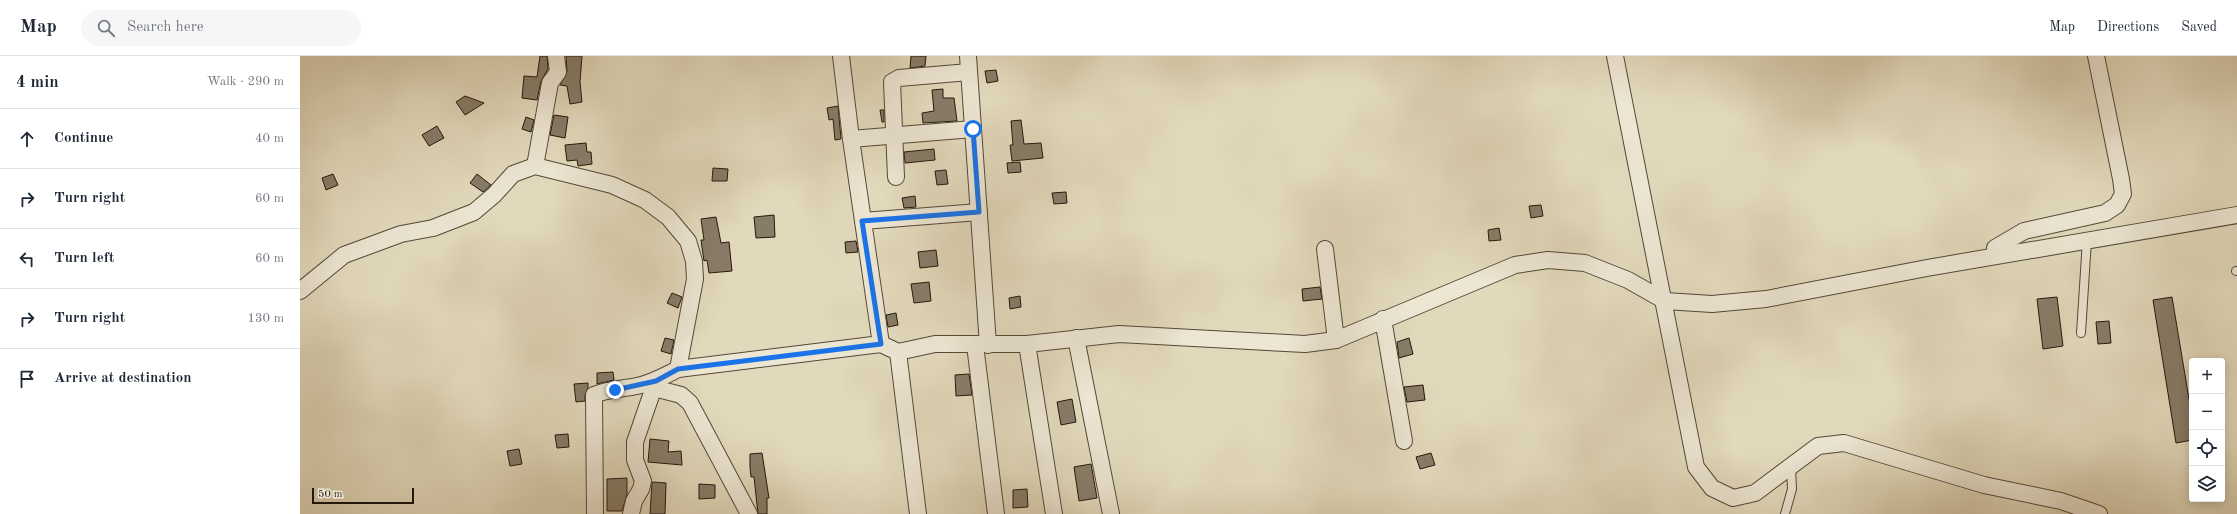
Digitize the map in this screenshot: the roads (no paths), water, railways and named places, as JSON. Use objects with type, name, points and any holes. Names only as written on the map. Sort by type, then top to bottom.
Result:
[{"type":"street","points":[[535,166],[550,83],[558,72],[556,56]]},
{"type":"street","points":[[841,56],[862,221],[881,344]]},
{"type":"street","points":[[1615,56],[1665,301],[1696,467],[1712,488],[1733,498],[1755,493],[1818,446],[1844,443],[1984,485],[2061,501],[2099,514]]},
{"type":"street","points":[[1995,248],[2024,231],[2105,213],[2117,206],[2123,194],[2121,179],[2096,56]]},
{"type":"street","points":[[896,177],[892,82],[895,79],[969,64],[979,212],[982,345],[996,514]]},
{"type":"street","points":[[851,139],[973,129]]},
{"type":"street","points":[[300,291],[344,255],[401,234],[433,228],[474,212],[494,195],[513,174],[535,166],[612,185],[645,200],[668,217],[688,241],[694,260],[695,279],[678,369]]},
{"type":"street","points":[[862,221],[979,212]]},
{"type":"street","points":[[595,514],[594,395],[602,391],[655,384],[678,369],[881,344],[898,352],[934,344],[1027,344],[1119,334],[1164,335],[1248,342],[1305,344],[1336,340],[1383,319],[1515,265],[1548,260],[1585,263],[1628,280],[1665,301],[1712,304],[1766,299],[1927,268],[2237,215]]},
{"type":"street","points":[[1325,249],[1336,340]]},
{"type":"street","points":[[1383,319],[1404,442]]},
{"type":"street","points":[[1076,338],[1111,514]]},
{"type":"street","points":[[1027,344],[1054,514]]},
{"type":"street","points":[[898,352],[918,514]]},
{"type":"street","points":[[631,514],[634,501],[642,490],[643,481],[635,460],[635,442],[655,384]]},
{"type":"street","points":[[655,384],[681,395],[690,404],[749,514]]},
{"type":"lane","points":[[2081,333],[2088,240]]},
{"type":"lane","points":[[1785,514],[1792,489],[1791,467]]}]
